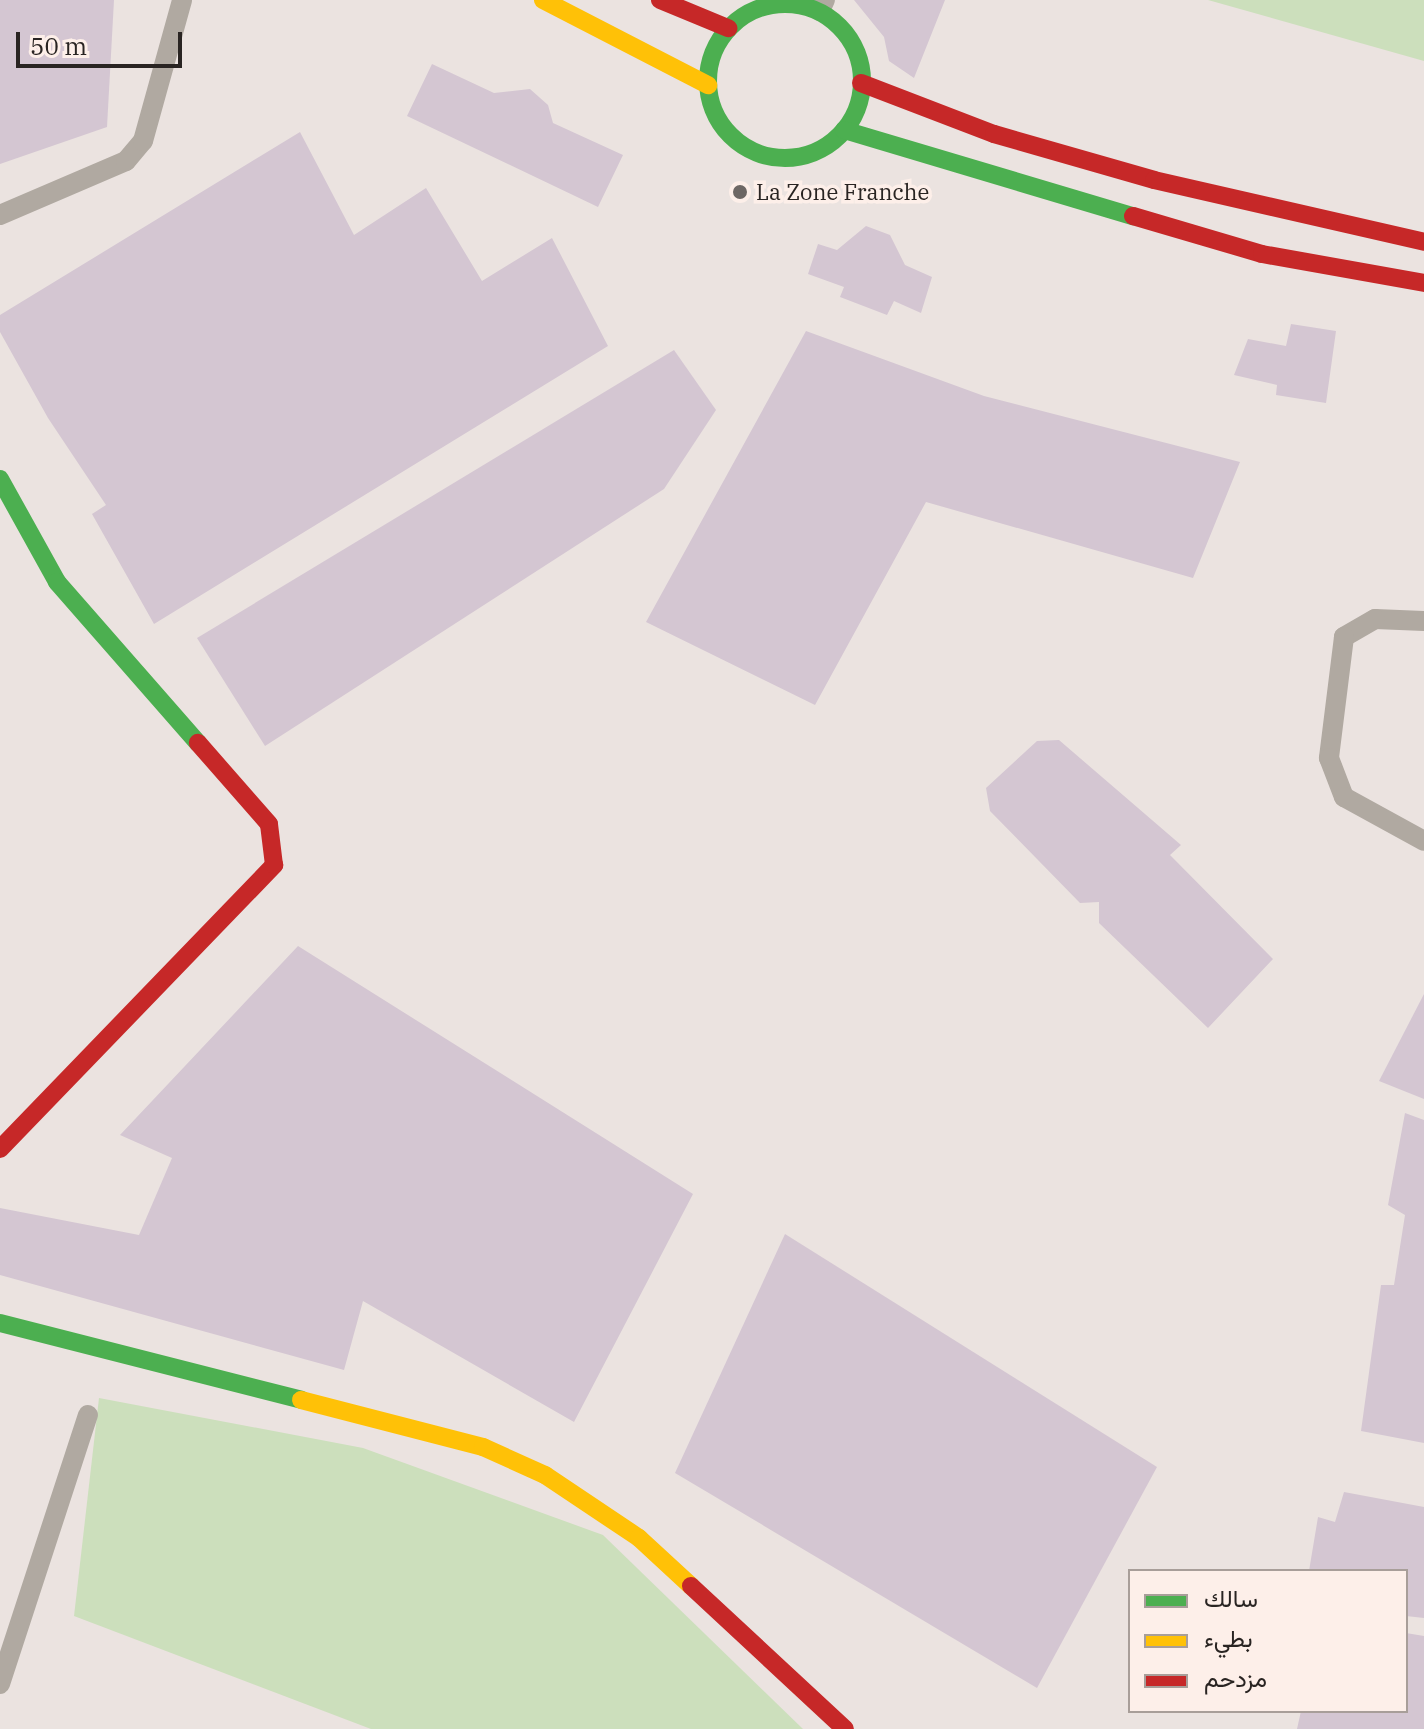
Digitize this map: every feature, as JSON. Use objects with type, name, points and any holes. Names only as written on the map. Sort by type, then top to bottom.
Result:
[{"type":"street","points":[[0,215],[126,161],[143,141],[182,0]]},
{"type":"street","points":[[543,0],[708,85]]},
{"type":"street","points":[[660,0],[728,28]]},
{"type":"street","points":[[771,4],[823,6],[856,49],[861,83],[844,130],[807,155],[755,152],[717,120],[708,85],[714,48],[728,28],[771,4]]},
{"type":"street","points":[[861,83],[994,134],[1154,180],[1424,242]]},
{"type":"street","points":[[844,130],[1262,254],[1424,283]]},
{"type":"street","points":[[0,479],[57,582],[269,824],[276,847],[274,865],[0,1149]]},
{"type":"street","points":[[1424,621],[1375,619],[1344,637],[1329,758],[1344,797],[1424,841]]},
{"type":"street","points":[[0,1323],[483,1447],[545,1475],[639,1538],[845,1729]]},
{"type":"street","points":[[0,1684],[88,1415]]},
{"type":"green space","points":[[1208,0],[1424,0],[1424,61]]},
{"type":"green space","points":[[99,1398],[363,1448],[603,1535],[803,1729],[371,1729],[74,1616]]},
{"type":"building","points":[[0,0],[114,0],[107,127],[0,164]]},
{"type":"building","points":[[854,0],[945,0],[914,78],[889,61],[884,37]]},
{"type":"building","points":[[432,64],[494,93],[530,89],[548,105],[553,123],[623,155],[598,207],[407,116]]},
{"type":"building","points":[[300,132],[354,235],[426,188],[482,281],[552,238],[608,346],[154,624],[92,514],[106,505],[48,418],[0,332],[0,315]]},
{"type":"building","points":[[866,226],[890,235],[905,265],[932,277],[921,313],[894,301],[887,315],[840,297],[844,287],[808,274],[818,244],[837,250]]},
{"type":"building","points":[[1291,324],[1336,331],[1326,403],[1276,395],[1277,385],[1234,375],[1248,339],[1286,346]]},
{"type":"building","points":[[806,331],[984,396],[1240,462],[1193,578],[926,502],[815,705],[646,622]]},
{"type":"building","points":[[674,350],[716,410],[664,489],[265,746],[197,638]]},
{"type":"building","points":[[1059,740],[1181,845],[1170,855],[1273,959],[1208,1028],[1099,923],[1099,902],[1080,903],[990,811],[986,788],[1037,741]]},
{"type":"building","points":[[298,946],[693,1194],[574,1422],[363,1301],[344,1370],[0,1275],[0,1208],[139,1235],[172,1158],[120,1135]]},
{"type":"building","points":[[1424,994],[1424,1099],[1379,1081]]},
{"type":"building","points":[[1405,1113],[1424,1120],[1424,1443],[1361,1431],[1381,1285],[1394,1285],[1405,1215],[1388,1205]]},
{"type":"building","points":[[785,1234],[1157,1467],[1037,1688],[675,1473]]},
{"type":"building","points":[[1344,1492],[1424,1507],[1424,1618],[1408,1616],[1408,1569],[1309,1569],[1318,1517],[1335,1522]]},
{"type":"building","points":[[1408,1633],[1424,1636],[1424,1729],[1297,1729],[1301,1713],[1408,1713]]},
{"type":"traffic: fast","points":[[785,4],[814,10],[840,26],[856,52],[862,81],[856,110],[840,136],[814,152],[785,158],[756,152],[730,136],[714,110],[708,81],[714,52],[730,26],[756,10],[785,4]]},
{"type":"traffic: fast","points":[[844,130],[1133,216]]},
{"type":"traffic: fast","points":[[0,479],[57,582],[198,743]]},
{"type":"traffic: fast","points":[[0,1323],[301,1400]]},
{"type":"traffic: slow","points":[[543,0],[708,85]]},
{"type":"traffic: slow","points":[[301,1400],[483,1447],[545,1475],[639,1538],[691,1586]]},
{"type":"traffic: jam","points":[[660,0],[728,28]]},
{"type":"traffic: jam","points":[[861,83],[994,134],[1154,180],[1424,242]]},
{"type":"traffic: jam","points":[[1133,216],[1262,254],[1424,283]]},
{"type":"traffic: jam","points":[[0,1149],[274,865],[269,824],[198,743]]},
{"type":"traffic: jam","points":[[691,1586],[845,1729]]},
{"type":"place","name":"La Zone Franche","points":[[740,192]]}]
